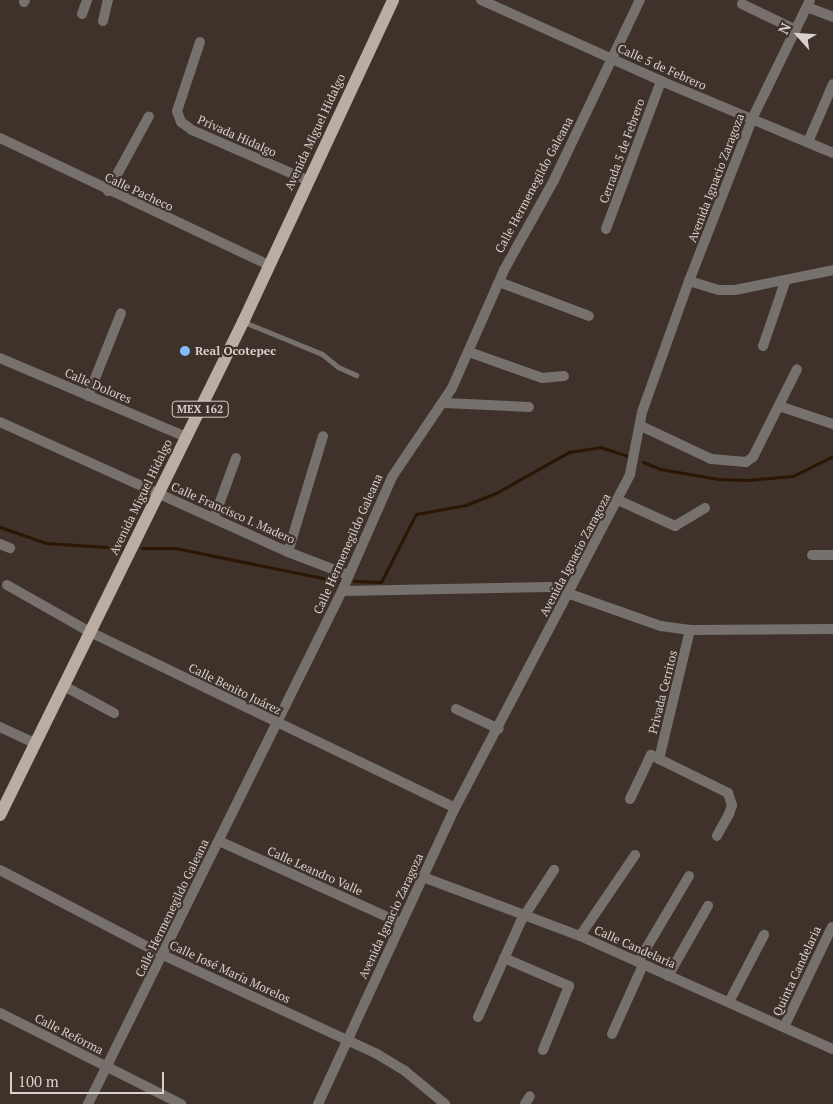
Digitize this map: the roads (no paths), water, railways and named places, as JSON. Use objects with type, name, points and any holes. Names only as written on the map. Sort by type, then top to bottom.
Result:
[{"type":"main road","name":"Avenida Miguel Hidalgo","points":[[0,815],[243,322],[307,180],[393,0]]},
{"type":"street","points":[[82,14],[87,0]]},
{"type":"street","points":[[103,20],[108,0]]},
{"type":"street","name":"Calle 5 de Febrero","points":[[481,0],[612,58],[661,82],[833,153]]},
{"type":"street","name":"Calle Hermenegildo Galeana","points":[[88,1104],[342,591],[392,478],[444,403],[469,352],[499,282],[554,180],[640,0]]},
{"type":"street","points":[[809,3],[833,17]]},
{"type":"street","name":"Avenida Ignacio Zaragoza","points":[[318,1104],[455,808],[499,729],[630,474],[641,426],[642,412],[690,281],[752,119],[809,3]]},
{"type":"street","points":[[742,4],[796,30]]},
{"type":"street","name":"Privada Hidalgo","points":[[200,42],[177,111],[181,122],[192,130],[307,180]]},
{"type":"street","name":"Cerrada 5 de Febrero","points":[[606,229],[661,82]]},
{"type":"street","points":[[808,142],[833,84]]},
{"type":"street","points":[[108,191],[149,116]]},
{"type":"street","name":"Calle Pacheco","points":[[0,138],[108,191],[269,265]]},
{"type":"street","points":[[690,281],[719,290],[734,290],[785,282],[833,270]]},
{"type":"street","points":[[499,282],[589,316]]},
{"type":"street","points":[[763,346],[785,282]]},
{"type":"street","points":[[88,396],[121,313]]},
{"type":"street","points":[[469,352],[516,372],[549,379],[564,376]]},
{"type":"street","name":"Calle Dolores","points":[[0,358],[186,437]]},
{"type":"street","points":[[641,426],[711,459],[746,462],[753,457],[797,370]]},
{"type":"street","points":[[444,403],[529,407]]},
{"type":"street","points":[[779,406],[833,424]]},
{"type":"street","name":"Calle Francisco I. Madero","points":[[0,422],[288,552],[348,575]]},
{"type":"street","points":[[288,552],[323,436]]},
{"type":"street","points":[[214,518],[236,458]]},
{"type":"street","points":[[618,500],[675,526],[705,508]]},
{"type":"street","points":[[812,555],[833,555]]},
{"type":"street","name":"Calle Benito Juárez","points":[[7,585],[90,632],[455,808]]},
{"type":"street","points":[[342,591],[550,588],[624,616],[690,630],[833,629]]},
{"type":"street","name":"Privada Cerritos","points":[[659,759],[690,630]]},
{"type":"street","points":[[64,686],[114,713]]},
{"type":"street","points":[[456,709],[499,729]]},
{"type":"street","points":[[0,727],[36,744]]},
{"type":"street","points":[[630,799],[651,756],[659,759],[728,793],[732,805],[717,836]]},
{"type":"street","name":"Calle Leandro Valle","points":[[219,841],[401,923]]},
{"type":"street","points":[[580,936],[635,855]]},
{"type":"street","name":"Calle José María Morelos","points":[[0,870],[163,955],[348,1040],[405,1071],[445,1104]]},
{"type":"street","points":[[478,1017],[525,915],[554,870]]},
{"type":"street","points":[[612,1034],[640,963],[689,876]]},
{"type":"street","name":"Calle Candelaria","points":[[423,877],[580,936],[833,1048]]},
{"type":"street","points":[[668,976],[708,906]]},
{"type":"street","name":"Quinta Candelaria","points":[[784,1027],[832,927]]},
{"type":"street","points":[[729,1002],[764,935]]},
{"type":"street","points":[[504,958],[569,986],[543,1050]]},
{"type":"street","name":"Calle Reforma","points":[[0,1013],[181,1104]]},
{"type":"lane","points":[[243,322],[322,354],[338,367],[356,375]]},
{"type":"waterway","points":[[354,581],[381,582],[416,514],[466,505],[496,493],[569,452],[600,447],[627,456]]},
{"type":"waterway","points":[[643,462],[660,469],[718,479],[747,480],[793,476],[833,456]]},
{"type":"waterway","points":[[0,527],[46,543],[122,548]]},
{"type":"waterway","points":[[142,548],[175,548],[337,581]]},
{"type":"place","name":"Real Ocotepec","points":[[185,351]]}]
